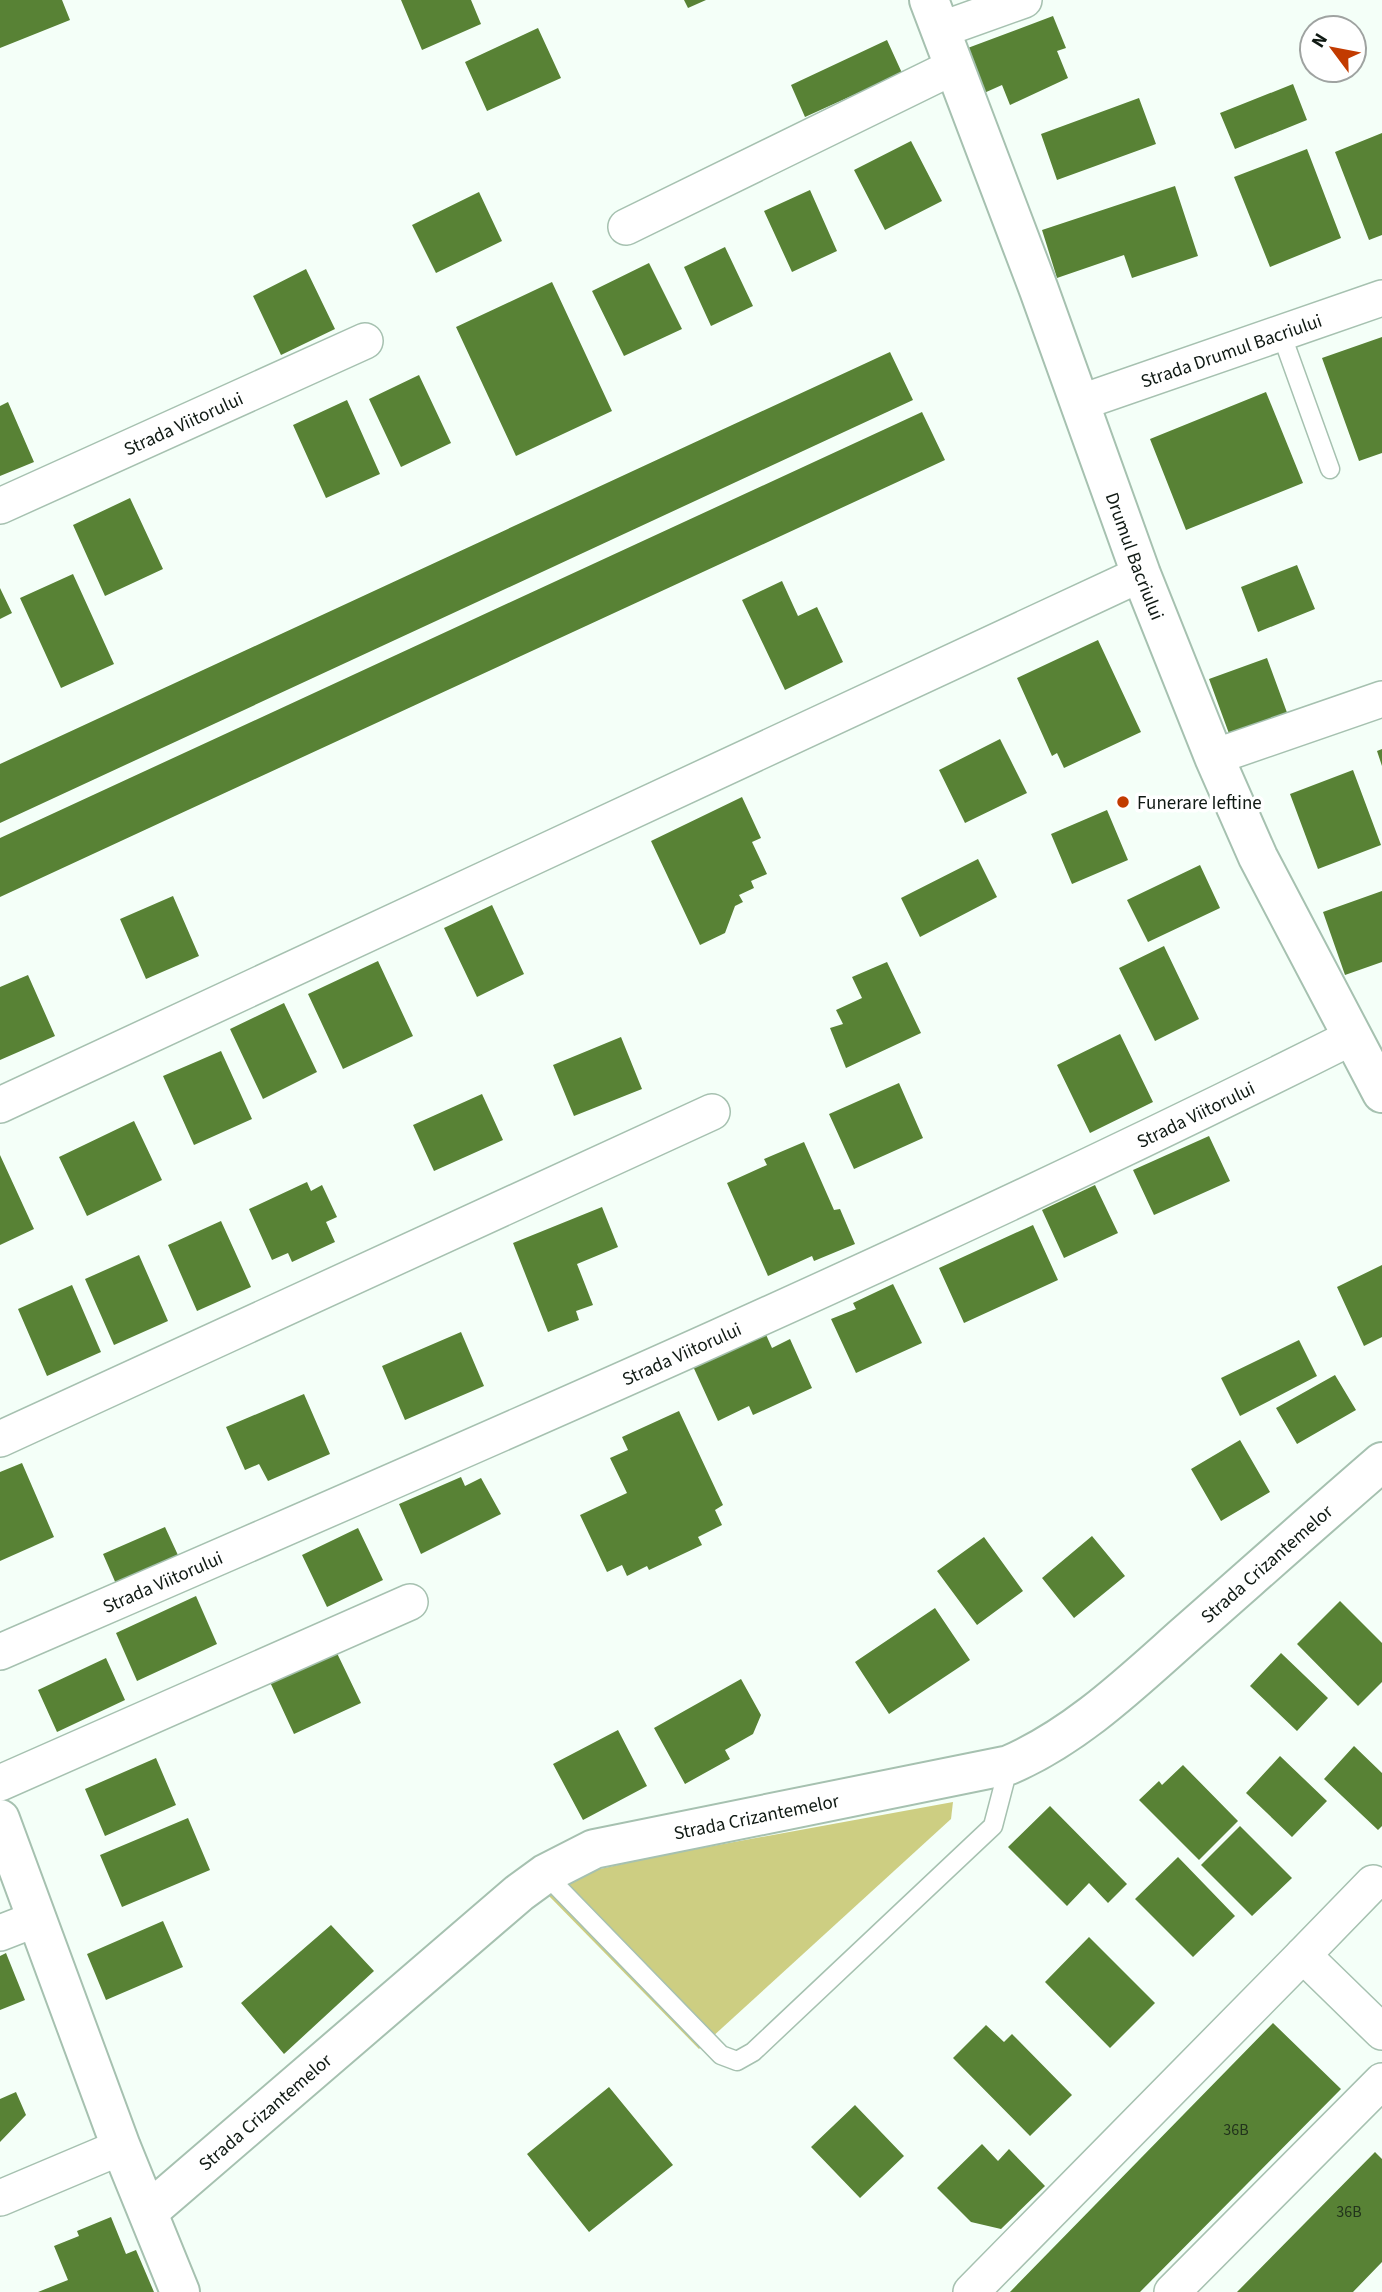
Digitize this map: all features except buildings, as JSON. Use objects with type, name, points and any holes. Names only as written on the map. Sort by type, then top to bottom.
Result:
[{"type":"street","points":[[934,15],[1024,0]]},
{"type":"street","name":"Drumul Bacriului","points":[[934,15],[1079,403],[1140,575],[1214,757],[1258,857],[1370,1061]]},
{"type":"street","points":[[626,227],[953,67]]},
{"type":"street","name":"Strada Drumul Bacriului","points":[[1079,403],[1382,298]]},
{"type":"street","name":"Strada Viitorului","points":[[0,506],[365,341]]},
{"type":"street","points":[[0,1105],[1140,575]]},
{"type":"street","points":[[1214,757],[1382,699]]},
{"type":"street","name":"Strada Viitorului","points":[[0,1652],[677,1356],[1100,1161],[1370,1061]]},
{"type":"street","points":[[0,1439],[712,1112]]},
{"type":"street","name":"Strada Crizantemelor","points":[[148,2211],[519,1893],[545,1874],[571,1859],[607,1846],[1009,1765],[1063,1738],[1161,1657],[1382,1462]]},
{"type":"street","points":[[0,1783],[410,1602]]},
{"type":"street","points":[[0,1819],[121,2147],[180,2292]]},
{"type":"street","points":[[971,2292],[1303,1955],[1379,1883]]},
{"type":"street","points":[[0,1933],[36,1919]]},
{"type":"street","points":[[1303,1955],[1382,2032]]},
{"type":"street","points":[[1172,2292],[1377,2095]]},
{"type":"street","points":[[0,2198],[121,2147]]},
{"type":"lane","points":[[1281,332],[1330,469]]},
{"type":"lane","points":[[545,1874],[721,2055],[737,2061],[752,2052],[993,1826],[1009,1765]]},
{"type":"green space","points":[[953,1802],[951,1819],[699,2049],[546,1893],[591,1871],[658,1856]]},
{"type":"place","name":"Funerare Ieftine","points":[[1123,802]]}]
